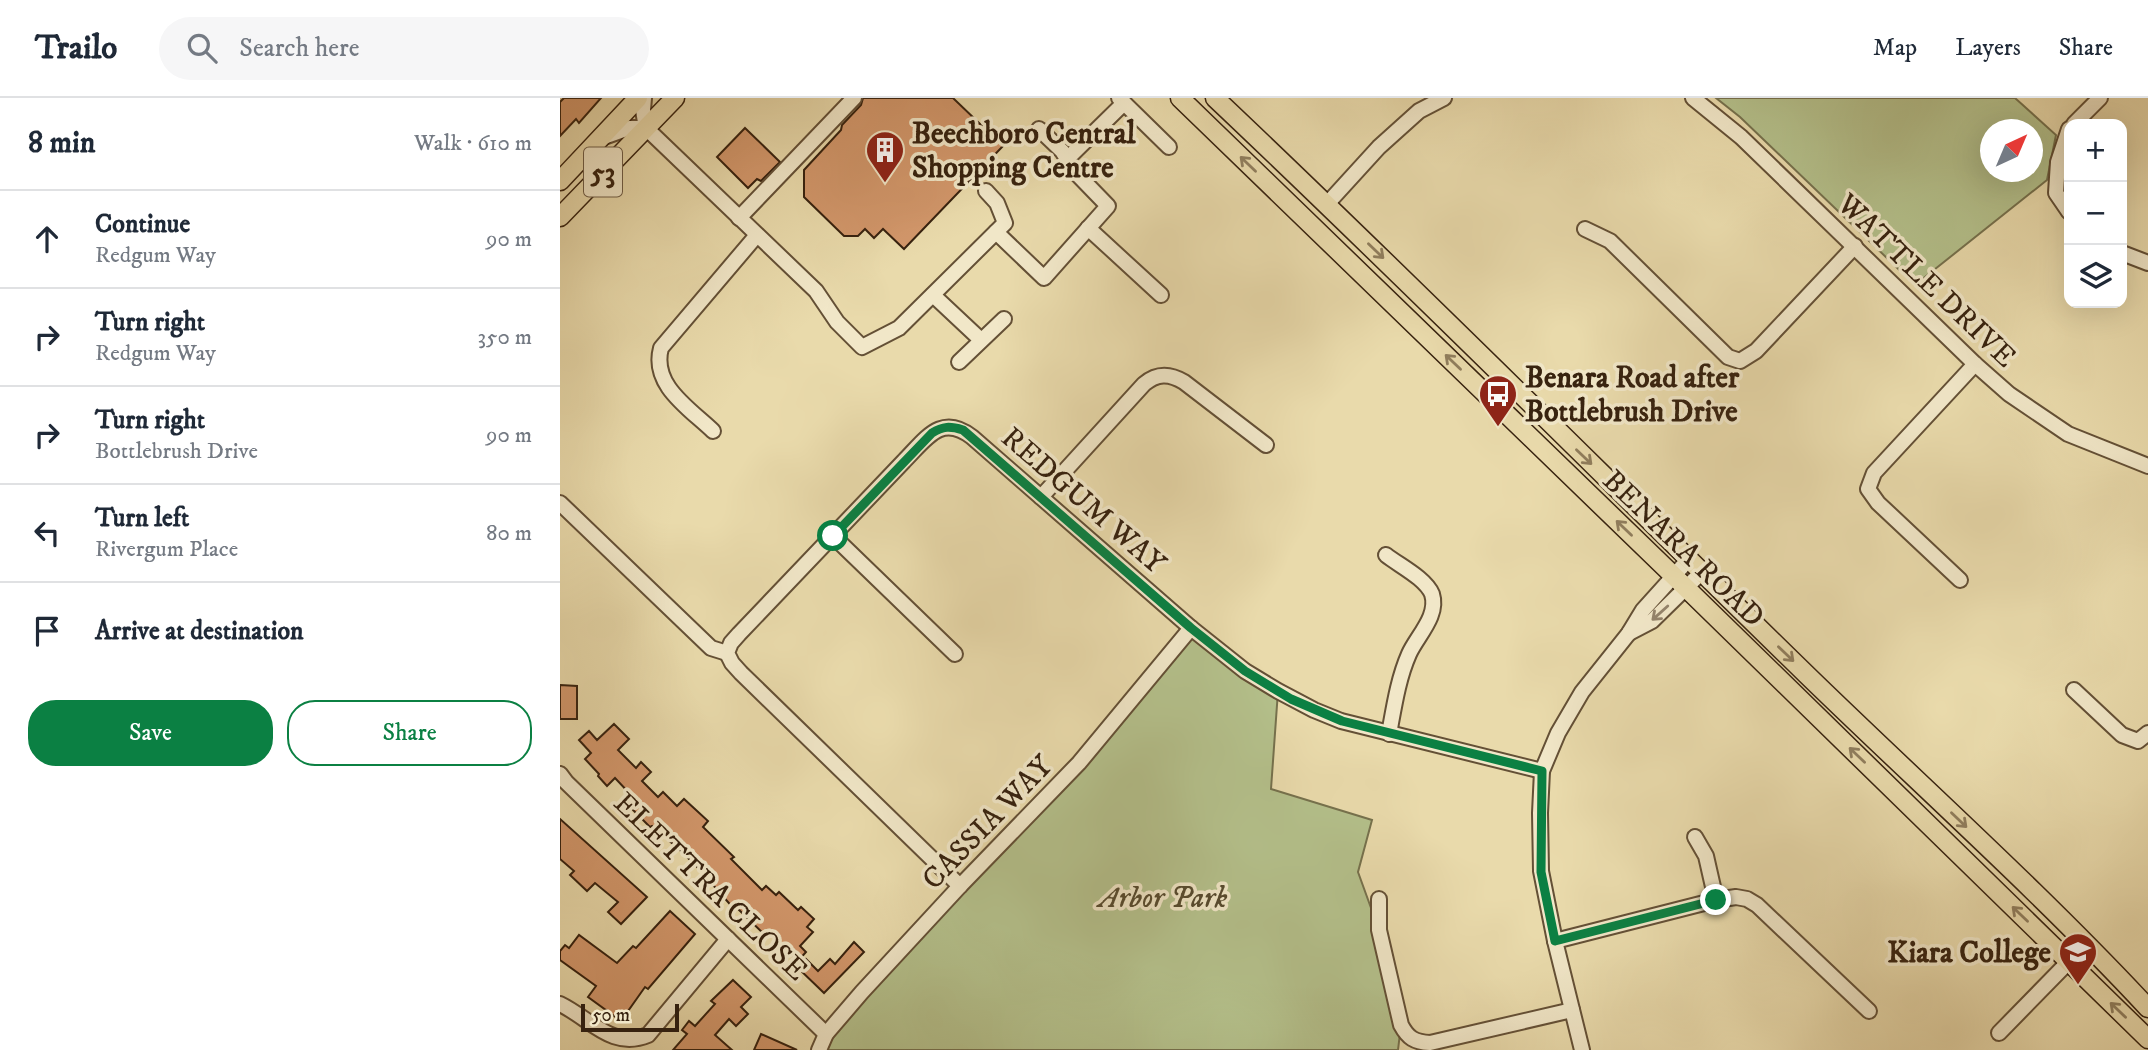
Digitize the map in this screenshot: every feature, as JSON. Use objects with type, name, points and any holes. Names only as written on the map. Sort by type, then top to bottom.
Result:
[{"type":"main road","name":"53","points":[[560,181],[638,98]]},
{"type":"main road","name":"53","points":[[560,217],[675,98]]},
{"type":"main road","name":"BENARA ROAD","points":[[1180,98],[2148,1039]]},
{"type":"main road","name":"BENARA ROAD","points":[[1215,98],[1327,204],[2148,1008]]},
{"type":"main road","points":[[1309,223],[1327,204]]},
{"type":"main road","points":[[1502,410],[1518,393]]},
{"type":"main road","points":[[1905,803],[1922,785]]},
{"type":"street","points":[[644,98],[646,128],[816,291],[836,322],[862,347],[900,328],[1005,223],[997,203],[986,191]]},
{"type":"street","points":[[739,218],[854,98]]},
{"type":"street","points":[[1327,204],[1416,104],[1444,98]]},
{"type":"street","name":"WATTLE DRIVE","points":[[1693,98],[1741,137],[2009,394],[2068,434],[2147,463]]},
{"type":"street","points":[[2079,119],[2100,98]]},
{"type":"street","points":[[1067,159],[1121,100],[1169,146]]},
{"type":"street","points":[[600,139],[629,128],[646,128]]},
{"type":"street","points":[[996,232],[1044,278],[1108,206],[1076,173],[1062,151],[1039,129]]},
{"type":"street","points":[[2064,144],[2058,162],[2056,192],[2064,204]]},
{"type":"street","points":[[1088,228],[1161,295]]},
{"type":"street","points":[[1585,229],[1610,241],[1728,356],[1740,361],[1756,351],[1855,246]]},
{"type":"street","points":[[713,431],[665,385],[657,362],[661,348],[757,235]]},
{"type":"street","points":[[2127,255],[2148,263]]},
{"type":"street","points":[[933,295],[981,340]]},
{"type":"street","points":[[960,362],[1004,319]]},
{"type":"street","points":[[1960,580],[1878,503],[1868,489],[1874,473],[1975,364]]},
{"type":"street","points":[[1041,497],[1143,383],[1151,377],[1163,374],[1184,382],[1266,445]]},
{"type":"street","name":"REDGUM WAY","points":[[727,653],[738,634],[904,461],[932,433],[951,426],[963,430],[1191,628],[1245,671],[1291,699],[1342,721],[1542,771]]},
{"type":"street","points":[[560,503],[711,648],[727,653],[741,673],[960,886]]},
{"type":"street","points":[[833,536],[955,654]]},
{"type":"street","points":[[1386,555],[1430,590],[1434,607],[1402,670],[1389,734]]},
{"type":"street","points":[[1582,1050],[1541,872],[1542,771],[1572,708],[1629,633],[1643,610],[1673,576],[1696,566]]},
{"type":"street","points":[[1629,633],[1652,621],[1686,589],[1696,566]]},
{"type":"street","name":"CASSIA WAY","points":[[819,1050],[826,1034],[862,992],[1079,764],[1191,628]]},
{"type":"street","points":[[2074,690],[2122,735],[2138,741],[2148,733]]},
{"type":"street","name":"ELETTRA CLOSE","points":[[560,774],[826,1034]]},
{"type":"street","points":[[1695,837],[1706,856],[1716,900]]},
{"type":"street","points":[[1555,941],[1716,900],[1736,897],[1747,899],[1757,905],[1869,1011]]},
{"type":"street","points":[[1379,899],[1378,930],[1401,1025],[1406,1035],[1416,1042],[1430,1043],[1572,1010]]},
{"type":"street","points":[[560,1004],[617,1042],[639,1041],[648,1035],[728,939]]},
{"type":"street","points":[[1999,1033],[2085,944]]},
{"type":"green space","points":[[1716,98],[2015,98],[2038,119],[1980,119],[1980,182],[2043,182],[2043,123],[2056,135],[2047,180],[1915,285],[1740,117]]},
{"type":"green space","name":"Arbor Park","points":[[1191,628],[1278,691],[1271,789],[1372,820],[1358,872],[1379,930],[1401,1025],[1398,1050],[819,1050],[960,886]]},
{"type":"building","points":[[564,98],[601,98],[579,123],[576,119],[560,136],[560,102]]},
{"type":"building","name":"Beechboro Central Shopping Centre","points":[[863,98],[953,98],[1003,146],[904,249],[883,229],[874,238],[865,229],[858,236],[844,236],[804,197],[804,170],[841,130],[842,125],[861,105]]},
{"type":"building","points":[[745,128],[780,162],[761,181],[757,179],[748,188],[717,157]]},
{"type":"building","points":[[560,685],[577,686],[577,719],[560,719]]},
{"type":"building","points":[[614,724],[629,739],[618,750],[636,768],[641,762],[651,772],[642,781],[658,797],[663,792],[677,806],[684,799],[708,821],[703,827],[734,857],[731,859],[762,890],[766,886],[776,895],[779,892],[798,910],[801,907],[814,919],[807,927],[813,932],[800,946],[806,952],[798,961],[769,933],[766,936],[737,908],[735,910],[681,851],[650,827],[626,803],[632,796],[615,778],[607,786],[598,776],[585,759],[591,753],[579,740],[589,731],[597,740]]},
{"type":"building","points":[[560,819],[647,897],[621,924],[608,912],[618,902],[595,883],[587,891],[570,875],[574,871],[560,859]]},
{"type":"building","points":[[670,911],[695,934],[648,989],[645,987],[621,1021],[588,997],[596,986],[560,960],[560,951],[565,945],[569,948],[579,935],[617,963],[633,946],[636,948]]},
{"type":"building","points":[[854,942],[864,952],[824,993],[798,968],[806,959],[818,971],[830,959],[835,964]]},
{"type":"building","points":[[733,980],[751,997],[741,1007],[748,1014],[736,1026],[729,1019],[715,1035],[732,1050],[673,1050],[687,1034],[682,1030],[689,1021],[695,1026],[715,1004],[711,1001]]},
{"type":"building","points":[[761,1034],[797,1050],[754,1050]]},
{"type":"place","name":"Beechboro Central Shopping Centre","points":[[885,184]]},
{"type":"place","name":"Benara Road after Bottlebrush Drive","points":[[1498,428]]},
{"type":"place","name":"Kiara College","points":[[2078,986]]},
{"type":"route","points":[[833,536],[932,433],[951,426],[963,430],[1191,628],[1245,671],[1291,699],[1342,721],[1542,771],[1541,872],[1555,941],[1716,900]]}]
